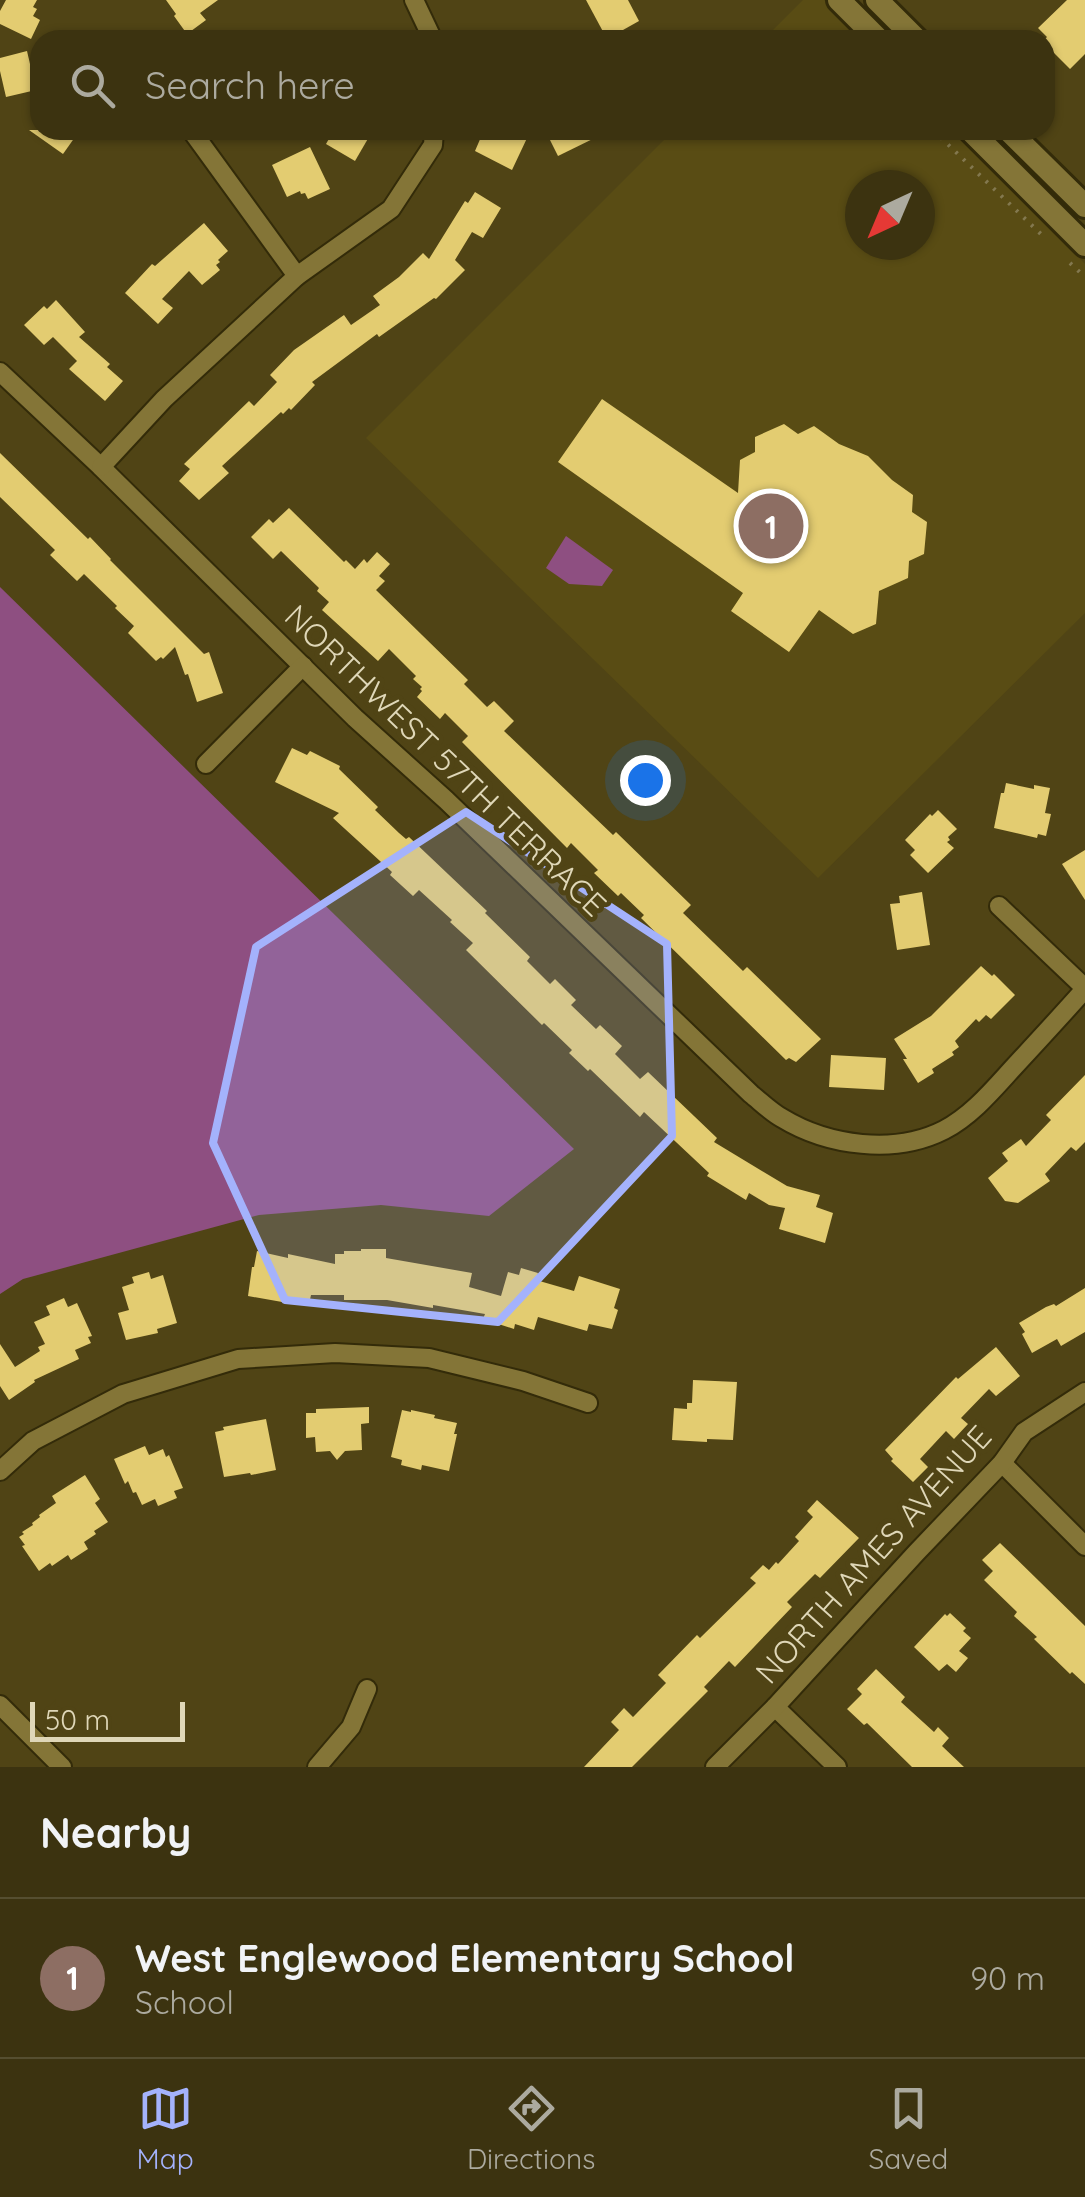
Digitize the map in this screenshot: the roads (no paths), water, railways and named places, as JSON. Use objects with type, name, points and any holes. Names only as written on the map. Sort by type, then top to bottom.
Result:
[{"type":"main road","points":[[839,0],[869,30]]},
{"type":"main road","points":[[876,0],[907,30]]},
{"type":"main road","points":[[979,140],[1078,254]]},
{"type":"main road","points":[[1018,140],[1085,206]]},
{"type":"street","points":[[414,0],[429,30]]},
{"type":"street","points":[[198,140],[297,276]]},
{"type":"street","points":[[102,467],[164,399],[297,276],[391,209],[433,140]]},
{"type":"street","name":"NORTHWEST 57TH TERRACE","points":[[0,372],[303,666],[780,1117],[809,1132],[840,1141],[877,1144],[913,1140],[944,1130],[975,1108],[1085,989]]},
{"type":"street","points":[[206,764],[303,666]]},
{"type":"street","points":[[999,906],[1085,989]]},
{"type":"street","points":[[0,1471],[32,1441],[123,1394],[238,1359],[336,1353],[429,1358],[523,1381],[588,1404]]},
{"type":"street","name":"NORTH AMES AVENUE","points":[[714,1767],[1002,1463],[1024,1432],[1085,1392]]},
{"type":"street","points":[[1002,1463],[1085,1546]]},
{"type":"street","points":[[317,1767],[351,1727],[367,1689]]},
{"type":"street","points":[[0,1705],[62,1767]]},
{"type":"street","points":[[774,1707],[837,1767]]},
{"type":"place","name":"West Englewood Elementary School","points":[[771,526]]}]
